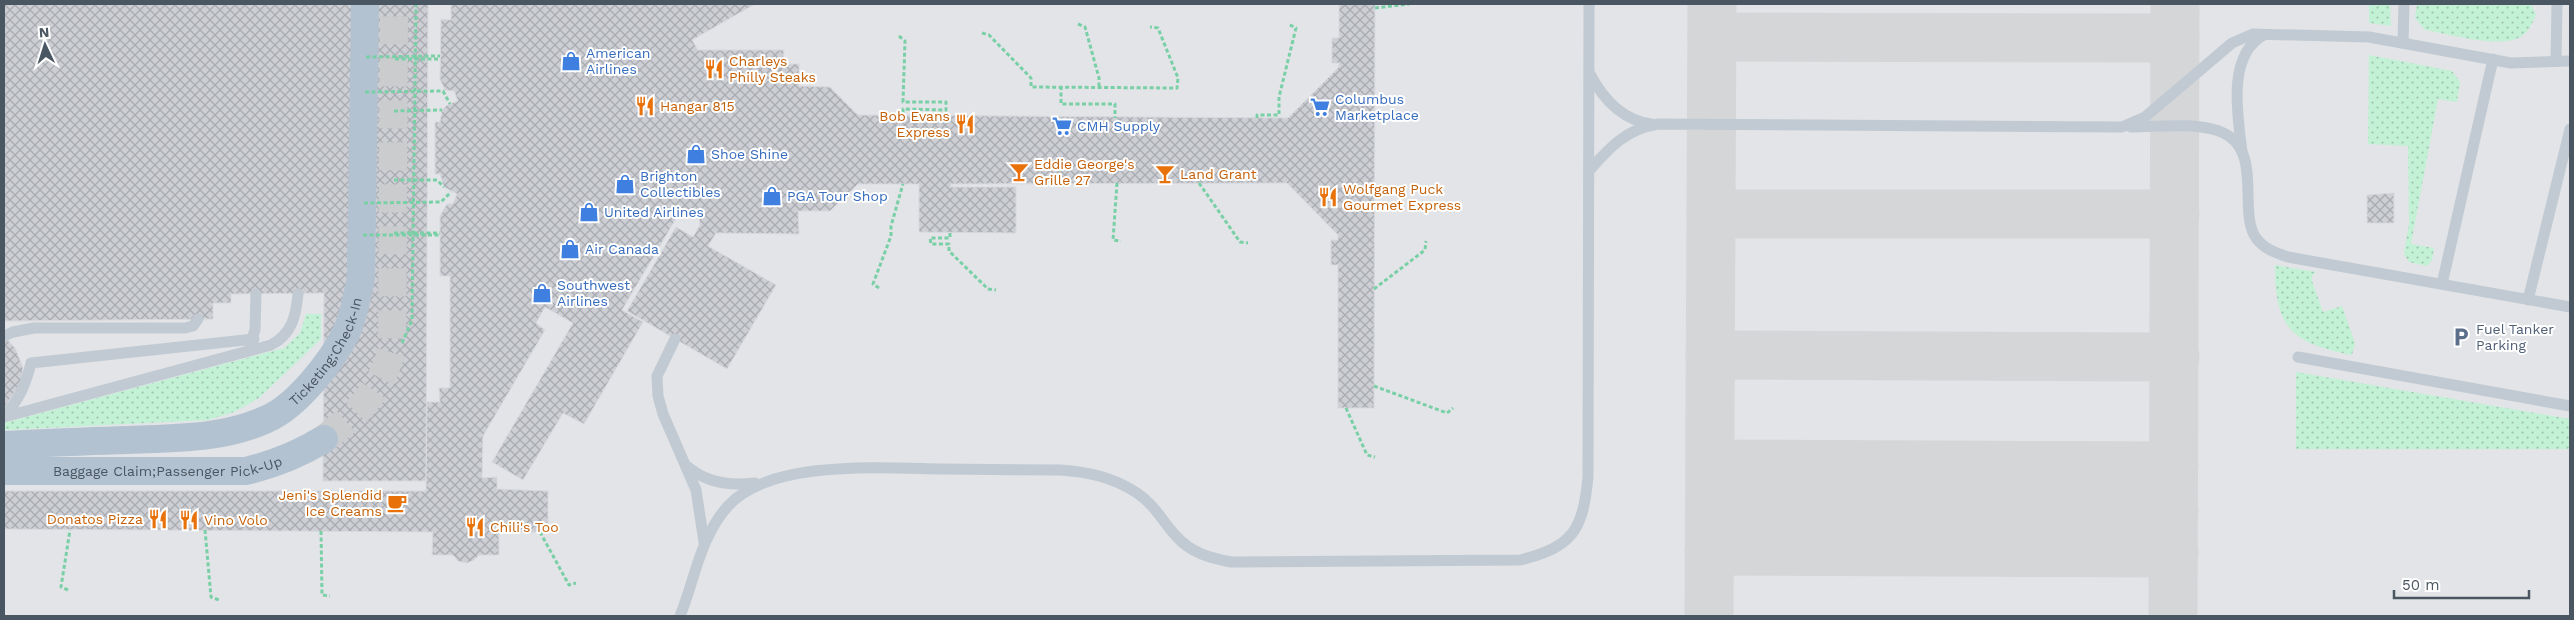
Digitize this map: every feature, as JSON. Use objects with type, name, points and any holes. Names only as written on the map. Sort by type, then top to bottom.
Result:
[{"type":"main road","name":"Ticketing;Check-In","points":[[4,445],[179,438],[244,429],[270,418],[288,405],[323,367],[346,332],[354,313],[361,278],[364,204],[366,4]]},
{"type":"main road","name":"Baggage Claim;Passenger Pick-Up","points":[[4,471],[246,471],[274,465],[298,455],[324,439]]},
{"type":"lane","points":[[680,616],[691,588],[704,542],[728,506],[742,493],[772,481],[797,474],[863,468],[1089,472],[1112,480],[1138,494],[1158,512],[1176,536],[1188,548],[1208,558],[1231,562],[1520,560],[1544,554],[1561,546],[1576,527],[1585,502],[1588,477],[1589,4]]},
{"type":"lane","points":[[2404,4],[2404,43]]},
{"type":"lane","points":[[2556,61],[2557,4]]},
{"type":"lane","points":[[2268,33],[2251,44],[2241,66],[2237,94],[2242,154],[2248,178],[2249,217],[2251,229],[2262,245],[2273,252],[2288,257],[2570,307]]},
{"type":"lane","points":[[2122,127],[2146,117],[2232,43],[2253,34],[2369,37],[2511,63],[2570,61]]},
{"type":"lane","points":[[2442,284],[2493,59]]},
{"type":"lane","points":[[1589,72],[1603,96],[1615,108],[1641,122],[1658,124],[2213,129],[2232,141],[2242,154]]},
{"type":"lane","points":[[1589,171],[1617,140],[1642,127],[1658,124]]},
{"type":"lane","points":[[2528,300],[2570,129]]},
{"type":"lane","points":[[220,360],[242,350],[254,339],[256,294]]},
{"type":"lane","points":[[4,416],[271,345],[288,333],[296,311],[298,294]]},
{"type":"lane","points":[[4,336],[34,328],[185,328],[193,326],[198,319]]},
{"type":"lane","points":[[4,416],[18,401],[32,363],[254,339]]},
{"type":"lane","points":[[676,339],[660,368],[657,386],[660,406],[688,466],[699,502],[704,542]]},
{"type":"lane","points":[[2298,357],[2570,406]]},
{"type":"lane","points":[[688,466],[703,477],[724,483],[744,484],[772,481]]},
{"type":"path","points":[[402,343],[412,320],[416,4]]},
{"type":"path","points":[[1375,8],[1409,4]]},
{"type":"path","points":[[1078,24],[1085,27],[1099,78],[1099,86]]},
{"type":"path","points":[[1257,118],[1257,114],[1279,115],[1279,97],[1296,28],[1288,24]]},
{"type":"path","points":[[982,33],[989,35],[1031,78],[1031,87],[1177,88],[1178,78],[1158,28],[1150,27]]},
{"type":"path","points":[[900,36],[905,41],[903,102],[946,102],[946,110],[903,109],[903,116]]},
{"type":"path","points":[[366,57],[440,57],[395,59]]},
{"type":"path","points":[[1061,86],[1061,104],[1115,104],[1115,118]]},
{"type":"path","points":[[365,92],[443,91],[450,104]]},
{"type":"path","points":[[394,111],[442,110]]},
{"type":"path","points":[[394,180],[437,180],[444,187]]},
{"type":"path","points":[[1117,183],[1113,240],[1121,241]]},
{"type":"path","points":[[1199,183],[1240,242],[1248,243]]},
{"type":"path","points":[[879,288],[873,284],[891,236],[903,184]]},
{"type":"path","points":[[364,204],[441,202],[451,192]]},
{"type":"path","points":[[950,232],[950,238],[930,238],[931,244],[949,244],[949,251],[988,289],[996,290]]},
{"type":"path","points":[[363,235],[440,234],[394,233]]},
{"type":"path","points":[[1374,289],[1425,250],[1426,241]]},
{"type":"path","points":[[1374,386],[1447,413],[1453,408]]},
{"type":"path","points":[[1346,408],[1367,455],[1375,457]]},
{"type":"path","points":[[68,590],[61,587],[70,530]]},
{"type":"path","points":[[205,530],[211,597],[219,600]]},
{"type":"path","points":[[321,531],[322,595],[330,596]]},
{"type":"path","points":[[540,532],[569,584],[576,583]]},
{"type":"shaded area","points":[[4,4],[2570,4],[2570,616],[4,616]]},
{"type":"green space","points":[[2369,4],[2390,4],[2391,26],[2369,23]]},
{"type":"green space","points":[[2417,4],[2531,4],[2536,15],[2532,25],[2520,37],[2500,42],[2487,41],[2425,30],[2415,18]]},
{"type":"green space","points":[[2369,55],[2452,71],[2460,82],[2457,102],[2438,99],[2411,244],[2434,248],[2432,260],[2427,266],[2409,262],[2404,254],[2409,223],[2408,146],[2368,144]]},
{"type":"green space","points":[[2275,265],[2316,272],[2312,276],[2312,281],[2323,312],[2342,306],[2355,343],[2352,355],[2314,345],[2301,338],[2291,329],[2283,318],[2278,304]]},
{"type":"green space","points":[[306,314],[321,314],[321,339],[259,398],[234,412],[208,420],[4,430],[4,423],[284,348],[300,333]]},
{"type":"green space","points":[[2296,372],[2570,419],[2570,449],[2296,449]]},
{"type":"building","points":[[4,4],[428,4],[426,481],[323,481],[324,293],[231,294],[231,303],[213,303],[213,319],[4,321]]},
{"type":"building","points":[[451,4],[755,4],[692,40],[698,50],[784,50],[783,64],[799,64],[799,86],[830,87],[858,115],[1288,118],[1339,67],[1339,63],[1332,63],[1332,38],[1339,38],[1339,4],[1375,4],[1374,408],[1338,408],[1338,265],[1331,265],[1331,240],[1338,240],[1338,235],[1287,183],[951,184],[950,187],[1016,187],[1016,233],[919,232],[919,184],[858,184],[830,211],[798,211],[799,234],[716,233],[708,246],[776,285],[727,369],[627,311],[676,227],[693,237],[700,225],[698,211],[681,210],[622,310],[643,322],[584,424],[563,413],[523,480],[492,462],[573,323],[545,307],[536,323],[545,330],[483,436],[482,478],[497,477],[497,489],[548,491],[548,532],[499,532],[499,555],[479,555],[467,563],[458,561],[453,555],[432,555],[433,532],[4,529],[4,491],[426,491],[427,402],[440,402],[439,388],[450,388],[450,276],[440,276],[440,216],[447,204],[453,204],[457,194],[444,187],[440,174],[435,174],[435,122],[440,122],[442,110],[447,105],[458,101],[454,91],[445,90],[440,79],[441,19],[451,20]]},
{"type":"building","points":[[2394,193],[2394,223],[2367,223],[2367,195]]},
{"type":"building","points":[[4,336],[15,348],[23,368],[21,382],[4,408]]},
{"type":"taxiway","points":[[1709,616],[1712,4]]},
{"type":"taxiway","points":[[2173,616],[2175,4]]},
{"type":"taxiway","points":[[1712,37],[2175,38]]},
{"type":"taxiway","points":[[1711,214],[2175,214]]},
{"type":"taxiway","points":[[1710,355],[2175,357]]},
{"type":"taxiway","points":[[1710,464],[2174,466]]},
{"type":"taxiway","points":[[1710,507],[2174,510]]},
{"type":"taxiway","points":[[1709,551],[2174,553]]},
{"type":"tunnel","points":[[324,439],[348,420],[366,401],[381,379],[392,350],[394,4]]},
{"type":"place","name":"American Airlines","points":[[571,61]]},
{"type":"place","name":"Charleys Philly Steaks","points":[[714,69]]},
{"type":"place","name":"Hangar 815","points":[[645,106]]},
{"type":"place","name":"Columbus Marketplace","points":[[1320,107]]},
{"type":"place","name":"Bob Evans Express","points":[[965,124]]},
{"type":"place","name":"CMH Supply","points":[[1062,126]]},
{"type":"place","name":"Shoe Shine","points":[[696,154]]},
{"type":"place","name":"Eddie George's Grille 27","points":[[1019,172]]},
{"type":"place","name":"Land Grant","points":[[1165,174]]},
{"type":"place","name":"Brighton Collectibles","points":[[625,184]]},
{"type":"place","name":"PGA Tour Shop","points":[[772,196]]},
{"type":"place","name":"Wolfgang Puck Gourmet Express","points":[[1328,197]]},
{"type":"place","name":"United Airlines","points":[[589,212]]},
{"type":"place","name":"Air Canada","points":[[570,249]]},
{"type":"place","name":"Southwest Airlines","points":[[542,293]]},
{"type":"place","name":"Fuel Tanker Parking","points":[[2461,337]]},
{"type":"place","name":"Jeni's Splendid Ice Creams","points":[[397,503]]},
{"type":"place","name":"Donatos Pizza","points":[[158,519]]},
{"type":"place","name":"Vino Volo","points":[[189,520]]},
{"type":"place","name":"Chili's Too","points":[[475,527]]}]
